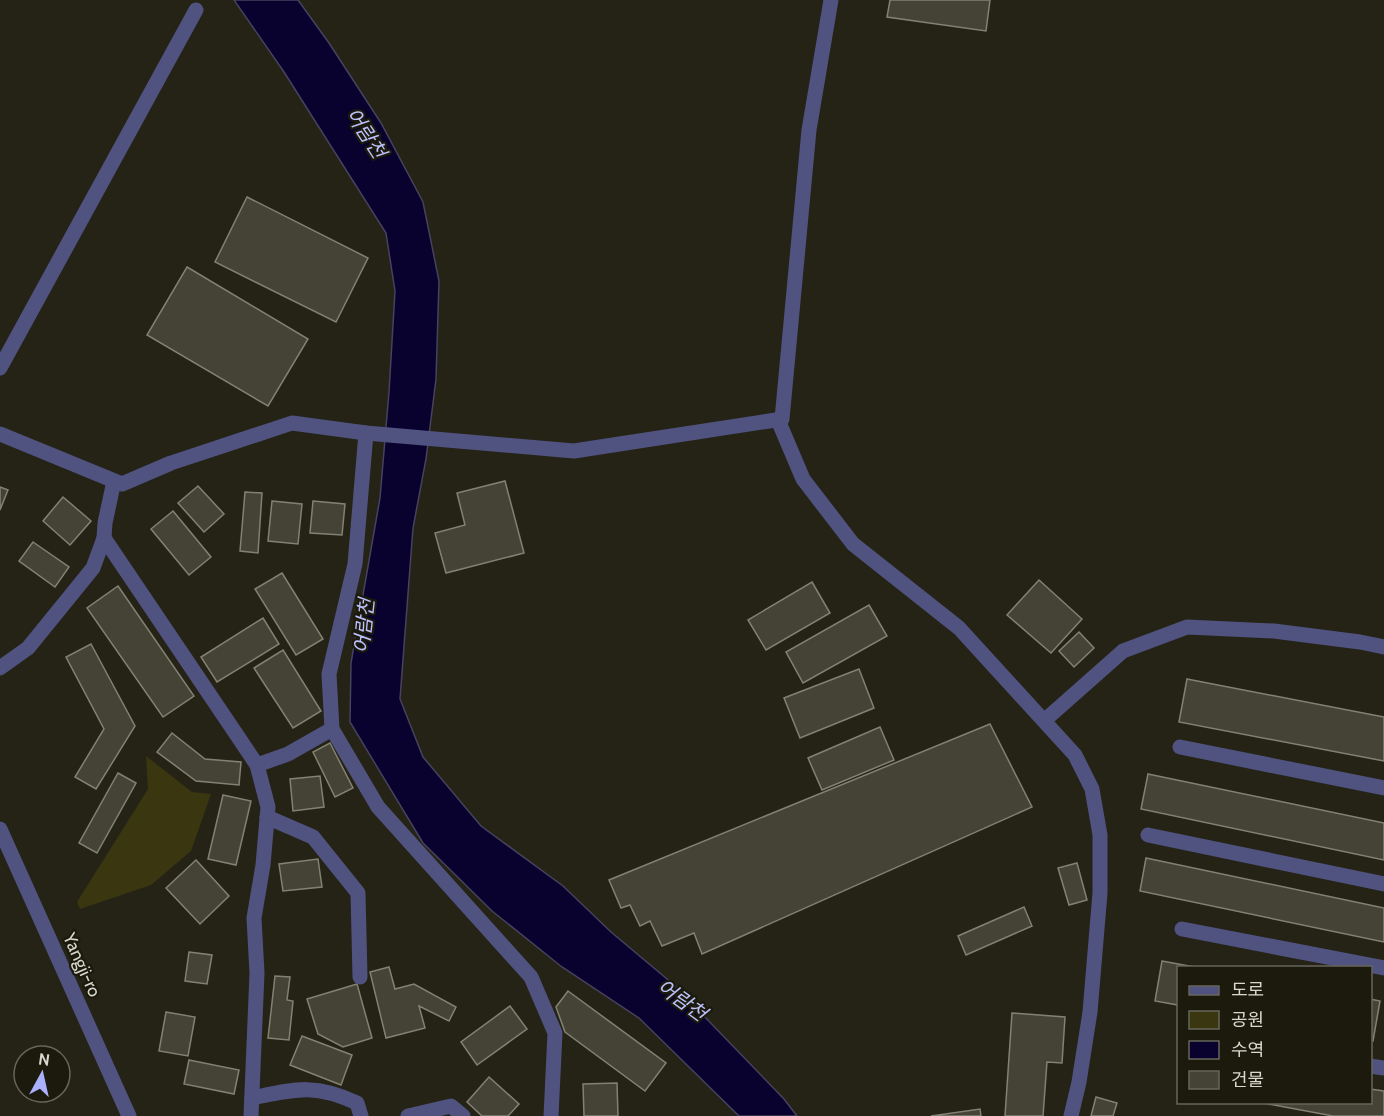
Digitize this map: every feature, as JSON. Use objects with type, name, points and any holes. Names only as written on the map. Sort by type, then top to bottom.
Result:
[{"type":"street","points":[[0,434],[122,484],[171,462],[292,423],[366,433],[574,451],[782,419],[809,130],[831,0]]},
{"type":"street","points":[[0,368],[196,10]]},
{"type":"street","points":[[778,420],[803,479],[853,544],[959,627],[1075,755],[1092,789],[1100,835],[1100,893],[1090,1012],[1071,1116]]},
{"type":"street","points":[[366,433],[355,564],[329,674],[332,729],[378,807],[531,976],[555,1033],[550,1116]]},
{"type":"street","points":[[0,668],[28,648],[93,568],[104,538],[114,481]]},
{"type":"street","points":[[104,538],[257,765],[268,807],[254,918],[257,973],[251,1116]]},
{"type":"street","points":[[1044,720],[1123,651],[1187,627],[1274,631],[1384,647]]},
{"type":"street","points":[[257,765],[288,754],[332,729]]},
{"type":"street","points":[[1180,747],[1384,788]]},
{"type":"street","points":[[267,817],[313,837],[358,893],[360,977]]},
{"type":"street","name":"Yangji-ro","points":[[0,829],[129,1116]]},
{"type":"street","points":[[1148,835],[1384,884]]},
{"type":"street","points":[[1182,929],[1384,968]]},
{"type":"street","points":[[252,1098],[305,1088],[328,1091],[357,1103],[362,1116]]},
{"type":"street","points":[[408,1116],[451,1106],[463,1116]]},
{"type":"green space","points":[[146,756],[192,792],[211,794],[191,851],[151,885],[80,909],[77,902],[148,789]]},
{"type":"water","name":"어람천","points":[[234,0],[298,0],[381,123],[423,202],[439,281],[436,379],[426,459],[413,528],[400,699],[423,757],[481,826],[563,886],[611,932],[673,984],[784,1099],[797,1116],[739,1116],[639,1018],[562,967],[492,911],[423,843],[350,722],[351,663],[380,498],[389,392],[395,291],[386,233],[284,72]]},
{"type":"building","points":[[890,0],[990,0],[986,31],[887,17]]},
{"type":"building","points":[[247,197],[368,258],[336,322],[215,262]]},
{"type":"building","points":[[187,267],[308,339],[268,406],[147,335]]},
{"type":"building","points":[[505,481],[524,553],[446,573],[435,533],[465,525],[457,493]]},
{"type":"building","points":[[198,486],[224,514],[204,532],[178,503]]},
{"type":"building","points":[[0,487],[8,490],[0,510]]},
{"type":"building","points":[[245,492],[262,493],[258,553],[240,551]]},
{"type":"building","points":[[63,497],[91,521],[70,545],[43,521]]},
{"type":"building","points":[[272,501],[302,504],[298,544],[268,541]]},
{"type":"building","points":[[313,501],[345,504],[342,535],[310,533]]},
{"type":"building","points":[[173,511],[211,557],[189,575],[151,529]]},
{"type":"building","points":[[33,542],[69,567],[55,587],[19,561]]},
{"type":"building","points":[[282,573],[323,639],[296,655],[255,589]]},
{"type":"building","points":[[1039,580],[1082,619],[1051,653],[1007,615]]},
{"type":"building","points":[[812,582],[830,613],[766,650],[748,620]]},
{"type":"building","points":[[118,586],[194,696],[163,717],[87,608]]},
{"type":"building","points":[[869,605],[887,636],[803,683],[786,652]]},
{"type":"building","points":[[263,618],[279,644],[217,682],[201,657]]},
{"type":"building","points":[[1079,632],[1094,648],[1074,667],[1059,651]]},
{"type":"building","points":[[91,644],[135,726],[96,789],[75,777],[104,729],[66,657]]},
{"type":"building","points":[[283,650],[321,711],[293,728],[254,668]]},
{"type":"building","points":[[859,669],[874,708],[800,738],[784,698]]},
{"type":"building","points":[[1187,679],[1384,717],[1384,761],[1179,722]]},
{"type":"building","points":[[990,724],[1032,807],[702,954],[694,933],[662,946],[650,921],[640,926],[630,905],[621,908],[609,880]]},
{"type":"building","points":[[880,727],[894,760],[822,790],[808,758]]},
{"type":"building","points":[[172,733],[205,759],[241,762],[239,785],[196,781],[157,752]]},
{"type":"building","points":[[330,743],[353,788],[335,797],[313,752]]},
{"type":"building","points":[[118,773],[136,783],[97,853],[79,843]]},
{"type":"building","points":[[1148,774],[1384,823],[1384,860],[1141,809]]},
{"type":"building","points":[[320,776],[324,807],[293,811],[290,779]]},
{"type":"building","points":[[223,795],[251,801],[236,865],[208,859]]},
{"type":"building","points":[[1146,858],[1384,908],[1384,942],[1140,891]]},
{"type":"building","points":[[318,859],[322,887],[283,891],[279,864]]},
{"type":"building","points":[[196,860],[229,896],[200,924],[166,888]]},
{"type":"building","points":[[1077,863],[1087,900],[1069,905],[1058,868]]},
{"type":"building","points":[[1024,907],[1032,926],[966,955],[958,936]]},
{"type":"building","points":[[189,952],[212,955],[207,984],[185,981]]},
{"type":"building","points":[[1162,961],[1189,966],[1177,966],[1177,1005],[1155,1001]]},
{"type":"building","points":[[389,967],[395,989],[414,984],[456,1007],[449,1021],[419,1006],[425,1028],[386,1038],[370,972]]},
{"type":"building","points":[[275,976],[290,977],[287,1000],[293,1001],[289,1040],[268,1038]]},
{"type":"building","points":[[357,984],[372,1038],[343,1047],[318,1034],[307,999]]},
{"type":"building","points":[[568,991],[666,1063],[645,1091],[565,1032],[556,1007]]},
{"type":"building","points":[[1372,999],[1380,1001],[1372,1041]]},
{"type":"building","points":[[510,1006],[527,1029],[477,1065],[461,1042]]},
{"type":"building","points":[[166,1012],[195,1017],[188,1056],[159,1051]]},
{"type":"building","points":[[1012,1013],[1065,1017],[1062,1063],[1047,1062],[1043,1116],[1005,1116]]},
{"type":"building","points":[[302,1036],[352,1055],[341,1085],[290,1065]]},
{"type":"building","points":[[189,1060],[239,1070],[234,1094],[184,1084]]},
{"type":"building","points":[[489,1077],[519,1104],[508,1116],[482,1116],[467,1102]]},
{"type":"building","points":[[617,1083],[618,1116],[584,1116],[583,1084]]},
{"type":"building","points":[[1372,1089],[1384,1091],[1384,1116],[1333,1116],[1269,1104],[1372,1104]]},
{"type":"building","points":[[1096,1097],[1117,1103],[1113,1116],[1091,1116]]},
{"type":"building","points":[[980,1109],[981,1116],[931,1116]]}]
